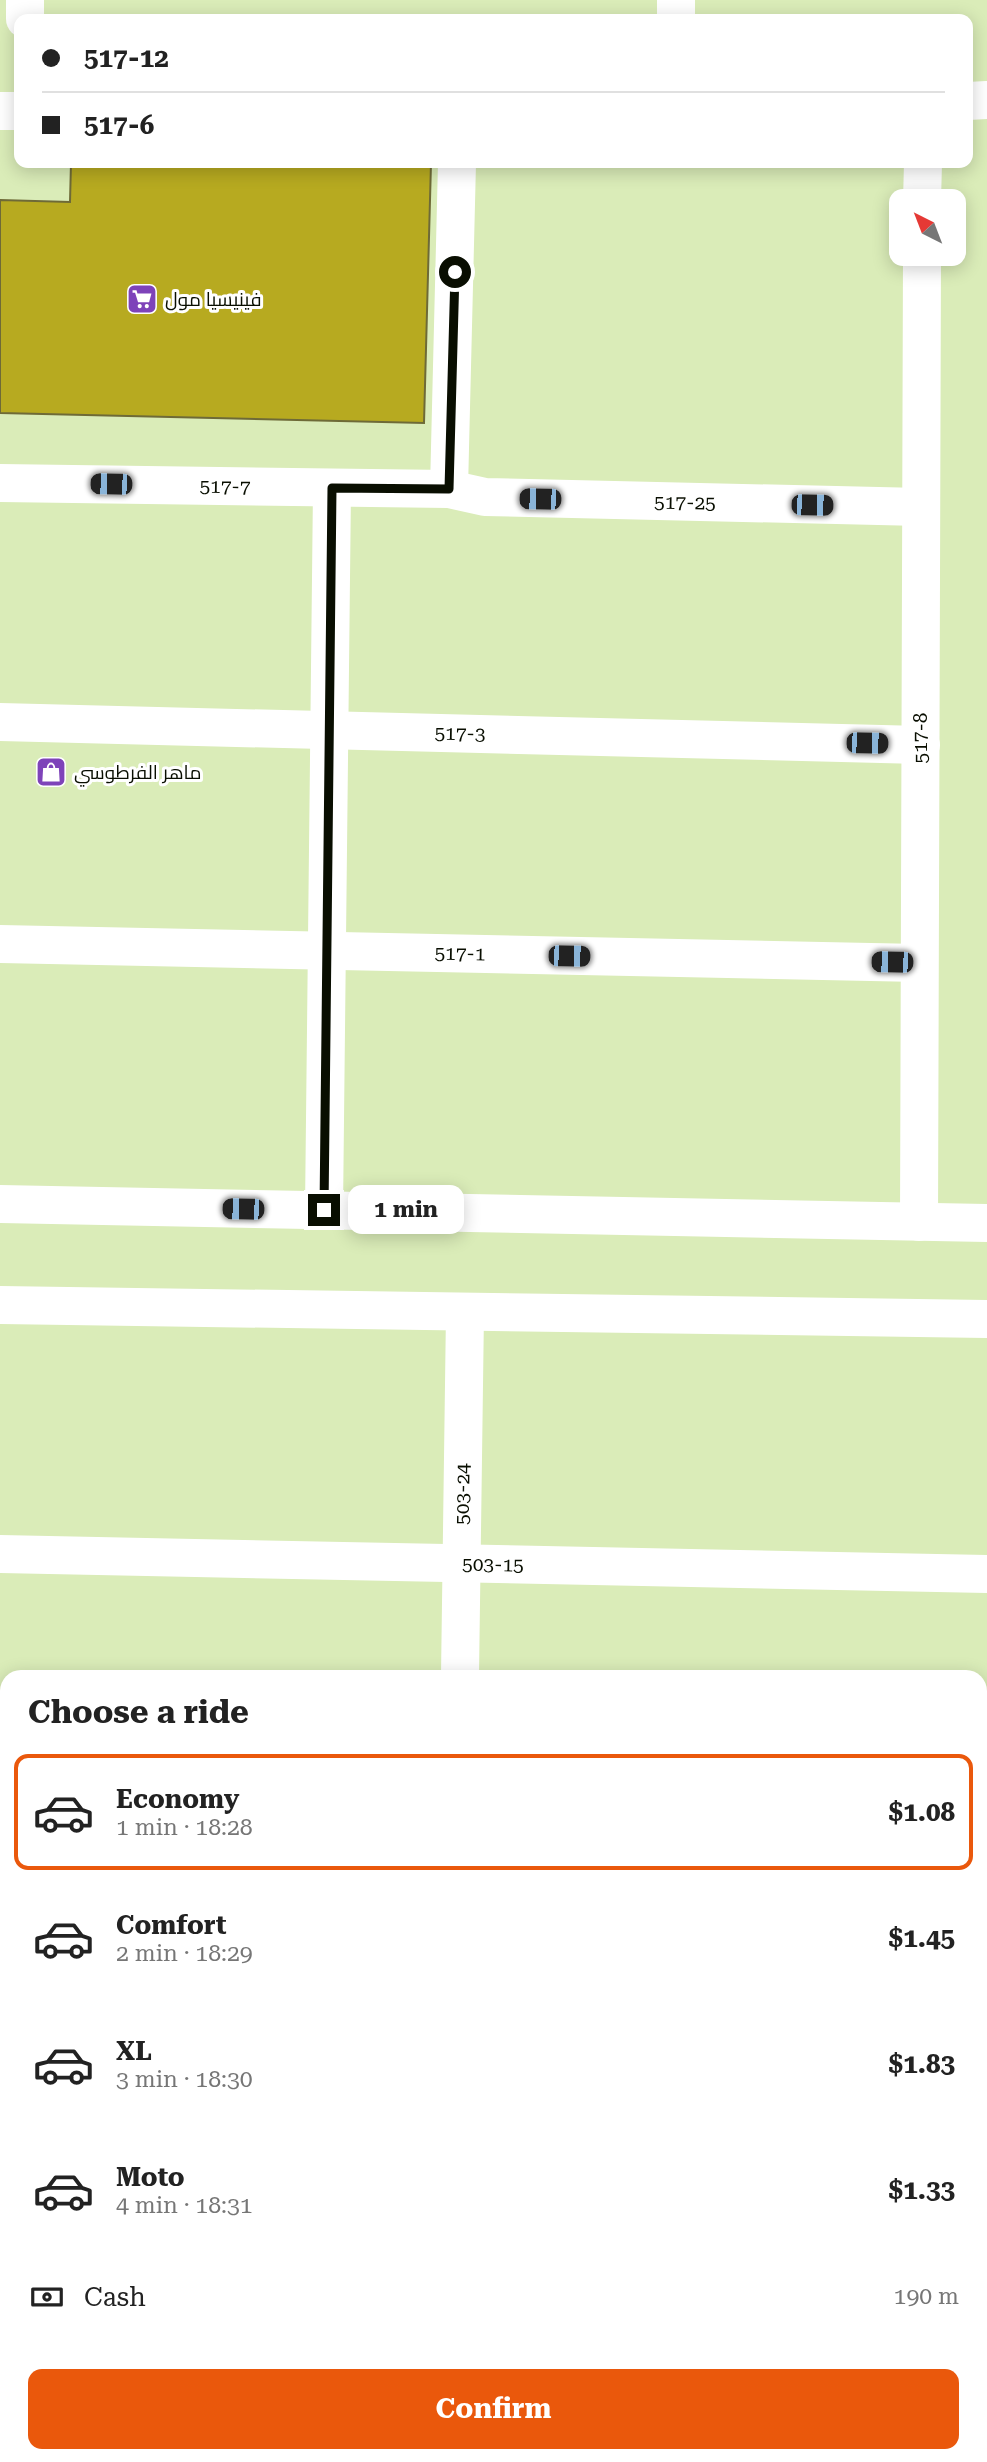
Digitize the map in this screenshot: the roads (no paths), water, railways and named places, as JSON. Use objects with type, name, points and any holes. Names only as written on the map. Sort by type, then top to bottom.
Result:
[{"type":"street","points":[[449,489],[457,168]]},
{"type":"street","points":[[922,189],[923,168]]},
{"type":"street","name":"517-8","points":[[919,1222],[922,266]]},
{"type":"street","name":"517-7","points":[[0,483],[449,489]]},
{"type":"street","points":[[324,1210],[332,488]]},
{"type":"street","name":"517-25","points":[[449,489],[485,498],[921,507]]},
{"type":"street","name":"517-3","points":[[0,722],[920,745]]},
{"type":"street","name":"517-1","points":[[0,944],[919,963]]},
{"type":"street","points":[[0,1204],[987,1223]]},
{"type":"street","points":[[0,1305],[987,1319]]},
{"type":"street","name":"503-24","points":[[460,1670],[465,1312]]},
{"type":"street","name":"503-15","points":[[0,1554],[987,1574]]},
{"type":"place","name":"فينيسيا مول","points":[[142,299]]},
{"type":"place","name":"ماهر الفرطوسي","points":[[51,772]]}]
